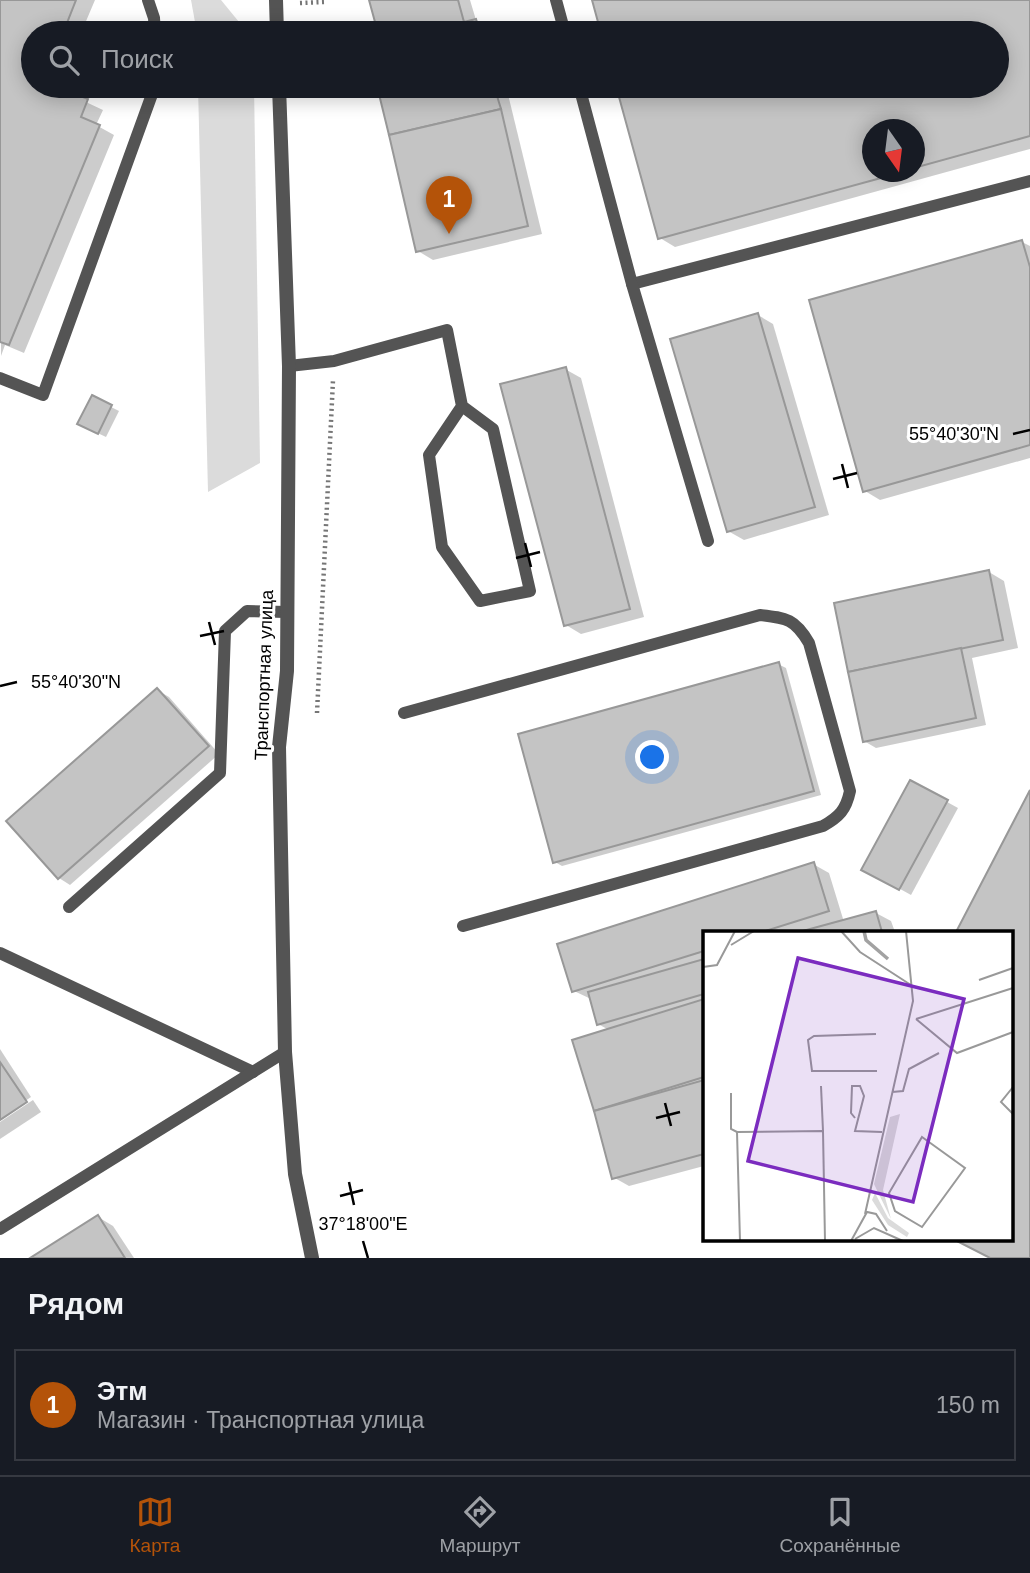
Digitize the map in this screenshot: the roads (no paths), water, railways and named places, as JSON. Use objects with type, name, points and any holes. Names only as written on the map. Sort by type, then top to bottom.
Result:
[{"type":"street","points":[[276,0],[277,21]]},
{"type":"street","name":"Транспортная улица","points":[[279,98],[289,366],[287,671],[279,747],[285,1052],[295,1174],[314,1257]]},
{"type":"lane","points":[[148,0],[154,21]]},
{"type":"lane","points":[[556,0],[562,21]]},
{"type":"lane","points":[[0,377],[43,396],[151,98]]},
{"type":"lane","points":[[582,98],[632,284],[708,541]]},
{"type":"lane","points":[[632,284],[1030,181]]},
{"type":"lane","points":[[289,366],[334,361],[447,330],[462,406],[493,429],[530,591],[480,601],[442,547],[429,455],[462,406]]},
{"type":"lane","points":[[69,907],[220,773],[225,631],[247,611],[287,612]]},
{"type":"lane","points":[[404,713],[760,615],[773,616],[786,618],[800,627],[809,643],[843,764],[850,791],[848,804],[839,817],[822,826],[463,926]]},
{"type":"lane","points":[[0,953],[253,1072]]},
{"type":"lane","points":[[0,1229],[285,1052]]},
{"type":"place","name":"Этм","points":[[449,234]]}]
